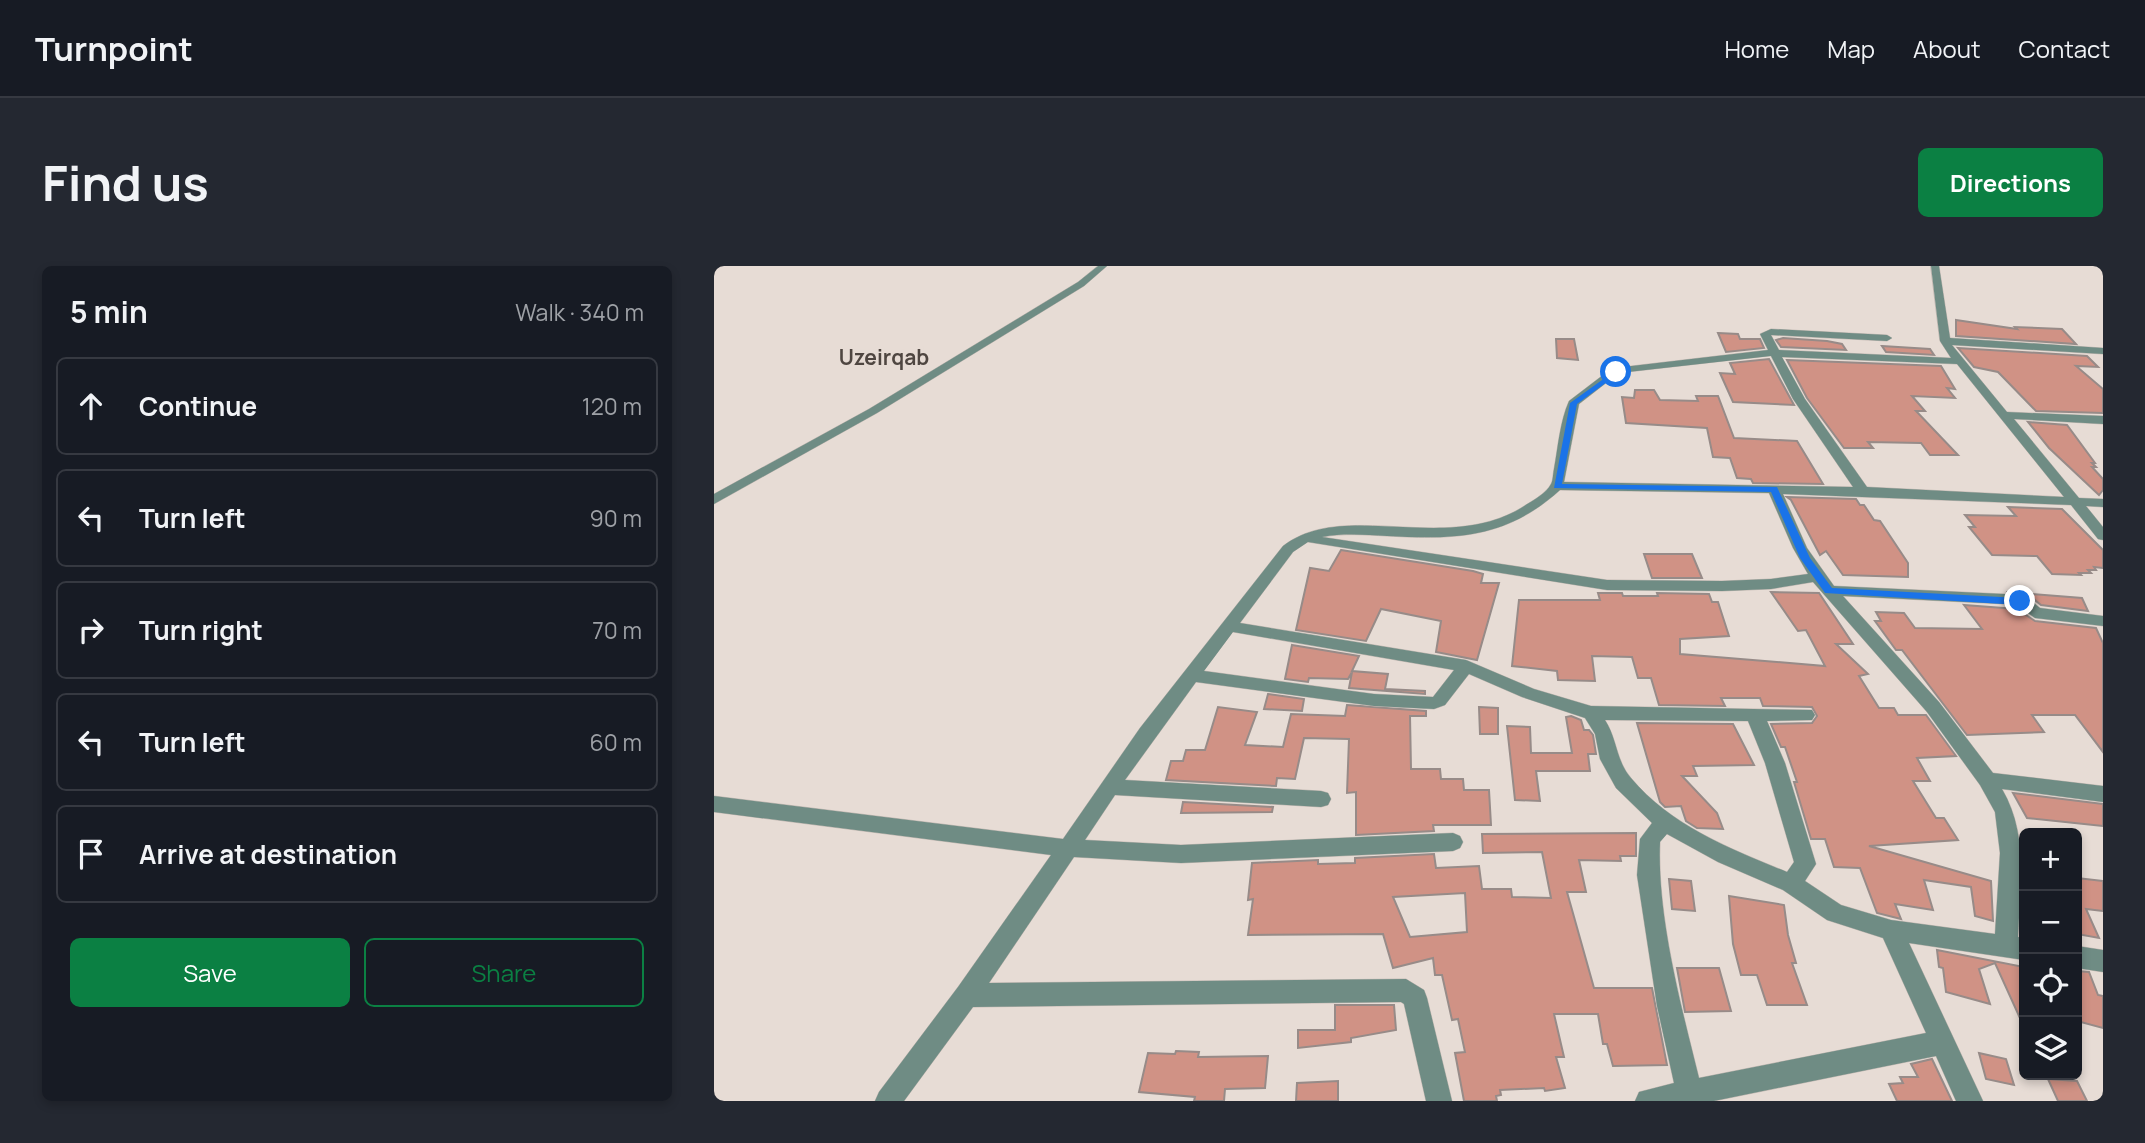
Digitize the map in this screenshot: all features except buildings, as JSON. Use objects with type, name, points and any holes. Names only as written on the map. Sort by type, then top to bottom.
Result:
[{"type":"street","points":[[714,500],[873,411],[1081,284],[1103,266]]},
{"type":"street","points":[[1935,266],[1945,341],[1958,361],[2103,536]]},
{"type":"street","points":[[1863,491],[1799,399],[1765,333],[1887,338]]},
{"type":"street","points":[[1945,341],[2103,351]]},
{"type":"street","points":[[888,1101],[967,995],[1109,787],[1190,675],[1288,549],[1300,538],[1345,530],[1470,533],[1520,517],[1557,486],[1573,403],[1611,374],[1627,369],[1773,352],[1958,361]]},
{"type":"street","points":[[2005,415],[2103,420]]},
{"type":"street","points":[[1557,486],[1863,491],[2103,503]]},
{"type":"street","points":[[1591,713],[1604,733],[1610,759],[1623,783],[1665,823],[1725,856],[1791,883],[1835,913],[1891,930],[2015,948],[2011,853],[2005,812],[1987,780],[1903,671],[1823,584],[1800,548],[1774,489]]},
{"type":"street","points":[[1300,538],[1607,585],[1823,584],[2004,599],[2024,603],[2035,613],[2103,621]]},
{"type":"street","points":[[1228,626],[1466,666],[1528,693],[1591,713],[1806,715]]},
{"type":"street","points":[[1190,675],[1374,701],[1434,703],[1439,701],[1466,666]]},
{"type":"street","points":[[1755,715],[1775,763],[1805,864],[1791,883]]},
{"type":"street","points":[[1987,780],[2103,794]]},
{"type":"street","points":[[1109,787],[1321,799]]},
{"type":"street","points":[[714,804],[1068,848],[1204,855],[1453,842]]},
{"type":"street","points":[[1665,823],[1650,839],[1648,875],[1669,1006],[1689,1092]]},
{"type":"street","points":[[1891,930],[1970,1101]]},
{"type":"street","points":[[2082,958],[2103,961]]},
{"type":"street","points":[[967,995],[1406,990],[1415,998],[1439,1101]]},
{"type":"street","points":[[1648,1101],[1944,1042]]},
{"type":"district","name":"Uzeirqab","points":[[884,358]]},
{"type":"route","points":[[1616,372],[1583,393],[1573,403],[1557,486],[1774,489],[1805,558],[1829,591],[2020,601]]}]
